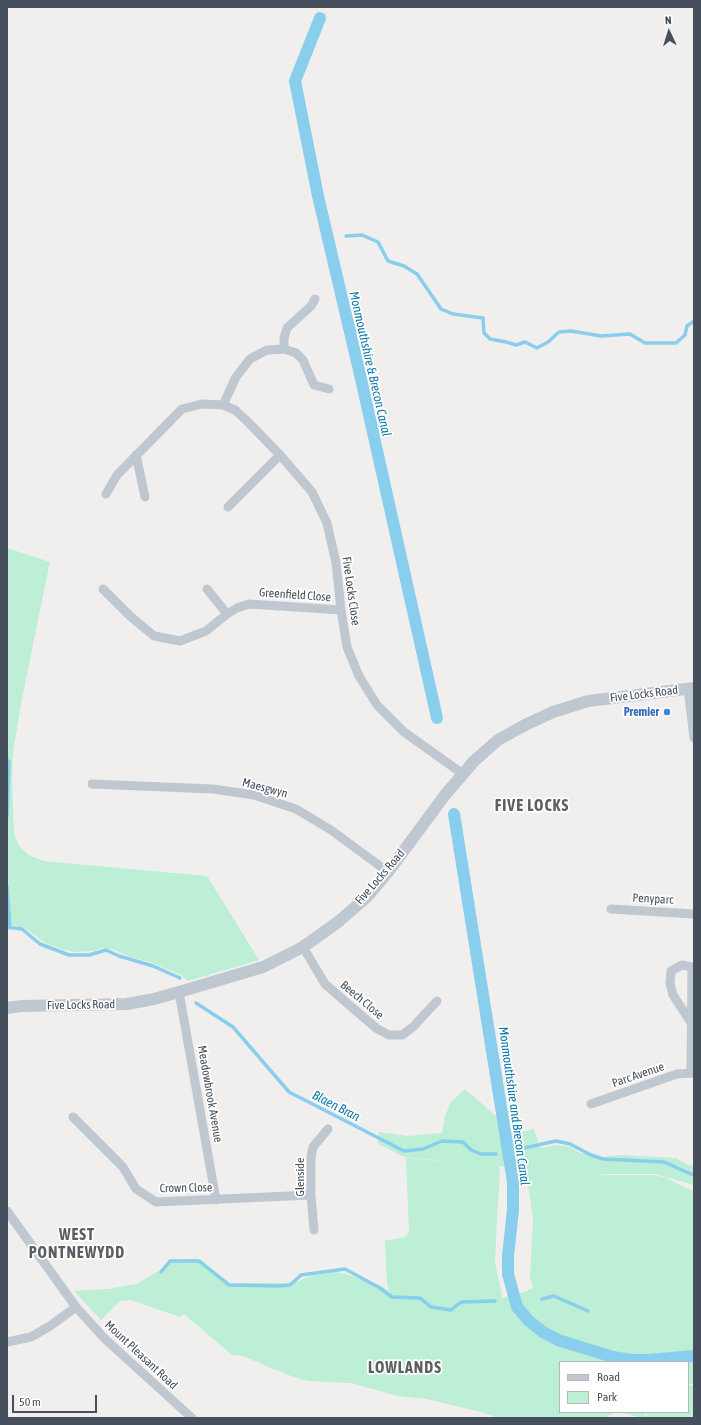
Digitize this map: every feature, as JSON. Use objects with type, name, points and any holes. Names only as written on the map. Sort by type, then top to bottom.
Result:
[{"type":"street","points":[[284,349],[284,338],[287,328],[310,306],[315,299]]},
{"type":"street","points":[[106,494],[117,475],[182,409],[202,404],[223,404],[236,377],[250,359],[267,350],[284,349],[296,353],[303,360],[314,385],[329,389]]},
{"type":"street","name":"Five Locks Close","points":[[223,404],[235,410],[248,422],[280,454],[312,492],[327,523],[336,563],[347,647],[359,676],[377,705],[404,732],[463,774]]},
{"type":"street","points":[[228,507],[280,454]]},
{"type":"street","points":[[136,455],[145,497]]},
{"type":"street","name":"Greenfield Close","points":[[103,589],[130,616],[154,636],[180,640],[206,631],[227,614],[237,608],[249,604],[341,610]]},
{"type":"street","points":[[207,589],[227,614]]},
{"type":"street","points":[[691,688],[694,738]]},
{"type":"street","name":"Five Locks Road","points":[[7,1008],[22,1006],[127,1004],[154,999],[263,967],[302,947],[338,922],[368,896],[463,774],[474,761],[498,740],[553,712],[588,701],[691,688]]},
{"type":"street","name":"Maesgwyn","points":[[92,784],[213,789],[254,795],[296,809],[332,830],[388,872]]},
{"type":"street","name":"Penyparc","points":[[611,909],[694,914]]},
{"type":"street","name":"Beech Close","points":[[302,947],[325,984],[376,1028],[389,1035],[402,1035],[413,1027],[437,1001]]},
{"type":"street","points":[[690,1021],[673,995],[670,983],[671,971],[682,965],[692,967],[690,1021],[692,1072]]},
{"type":"street","name":"Meadowbrook Avenue","points":[[179,992],[216,1200]]},
{"type":"street","name":"Parc Avenue","points":[[591,1104],[677,1074],[692,1072]]},
{"type":"street","name":"Crown Close","points":[[73,1117],[123,1167],[136,1189],[156,1202],[311,1195]]},
{"type":"street","name":"Glenside","points":[[314,1230],[311,1195],[311,1158],[313,1147],[328,1129]]},
{"type":"street","name":"Mount Pleasant Road","points":[[7,1211],[76,1307],[105,1339],[192,1418]]},
{"type":"street","points":[[7,1342],[31,1337],[50,1326],[76,1307]]},
{"type":"green space","points":[[7,548],[50,562],[22,698],[13,752],[12,782],[14,833],[19,846],[29,855],[43,861],[207,876],[259,960],[188,981],[181,975],[150,962],[127,956],[112,949],[102,948],[93,951],[75,952],[64,950],[45,943],[25,928],[7,924]]},
{"type":"green space","points":[[465,1089],[496,1116],[503,1136],[534,1129],[540,1148],[556,1145],[570,1147],[580,1153],[604,1157],[620,1155],[676,1158],[688,1165],[694,1166],[694,1185],[656,1174],[607,1174],[593,1176],[655,1175],[667,1178],[685,1188],[694,1191],[694,1384],[689,1384],[689,1361],[559,1361],[559,1413],[614,1413],[607,1418],[498,1418],[481,1412],[426,1399],[397,1396],[351,1383],[307,1381],[288,1375],[243,1356],[232,1355],[184,1314],[180,1317],[131,1300],[120,1301],[101,1320],[74,1291],[108,1289],[137,1284],[160,1270],[170,1260],[200,1259],[230,1283],[290,1283],[310,1276],[335,1272],[379,1285],[392,1293],[387,1284],[385,1240],[397,1239],[406,1236],[409,1232],[406,1158],[452,1162],[404,1157],[377,1143],[379,1132],[408,1136],[442,1133],[445,1116],[451,1102]],"holes":[[[497,1166],[526,1169],[533,1220],[530,1278],[533,1288],[522,1293],[501,1298],[502,1294],[495,1263],[500,1173],[499,1167]]]},
{"type":"green space","points":[[694,1385],[694,1418],[645,1418],[647,1413],[689,1413],[689,1386]]},
{"type":"green space","points":[[621,1413],[646,1413],[644,1418]]},
{"type":"waterway","name":"Monmouthshire & Brecon Canal","points":[[320,18],[295,81],[318,196],[361,379],[437,718]]},
{"type":"waterway","points":[[346,236],[362,235],[378,242],[388,261],[404,266],[417,274],[441,309],[453,314],[483,318],[484,333],[490,339],[516,345],[525,342],[537,348],[548,342],[559,332],[571,331],[601,336],[630,334],[645,343],[676,343],[685,335],[687,326],[694,321]]},
{"type":"waterway","points":[[7,760],[9,762],[7,816]]},
{"type":"waterway","name":"Monmouthshire and Brecon Canal","points":[[454,814],[513,1182],[513,1210],[508,1256],[508,1274],[517,1307],[529,1321],[543,1332],[558,1340],[613,1357],[631,1360],[649,1360],[694,1356]]},
{"type":"waterway","points":[[7,887],[10,928]]},
{"type":"waterway","name":"Blaen Bran","points":[[7,927],[22,929],[40,944],[69,955],[89,955],[106,950],[119,956],[153,966],[180,978]]},
{"type":"waterway","name":"Blaen Bran","points":[[196,1003],[233,1027],[289,1092],[404,1151],[423,1149],[442,1141],[463,1142],[471,1150],[481,1154],[496,1154]]},
{"type":"waterway","name":"Blaen Bran","points":[[524,1148],[556,1141],[570,1144],[591,1155],[603,1159],[664,1162],[694,1174]]},
{"type":"waterway","points":[[161,1272],[170,1261],[199,1261],[229,1285],[279,1286],[290,1285],[301,1275],[345,1269],[380,1288],[392,1297],[420,1298],[431,1307],[451,1310],[461,1302],[495,1301]]},
{"type":"waterway","points":[[542,1299],[554,1296],[588,1311]]},
{"type":"place","name":"Premier","points":[[667,712]]},
{"type":"district","name":"FIVE LOCKS","points":[[532,806]]},
{"type":"district","name":"WEST PONTNEWYDD","points":[[77,1244]]},
{"type":"district","name":"LOWLANDS","points":[[405,1368]]}]
